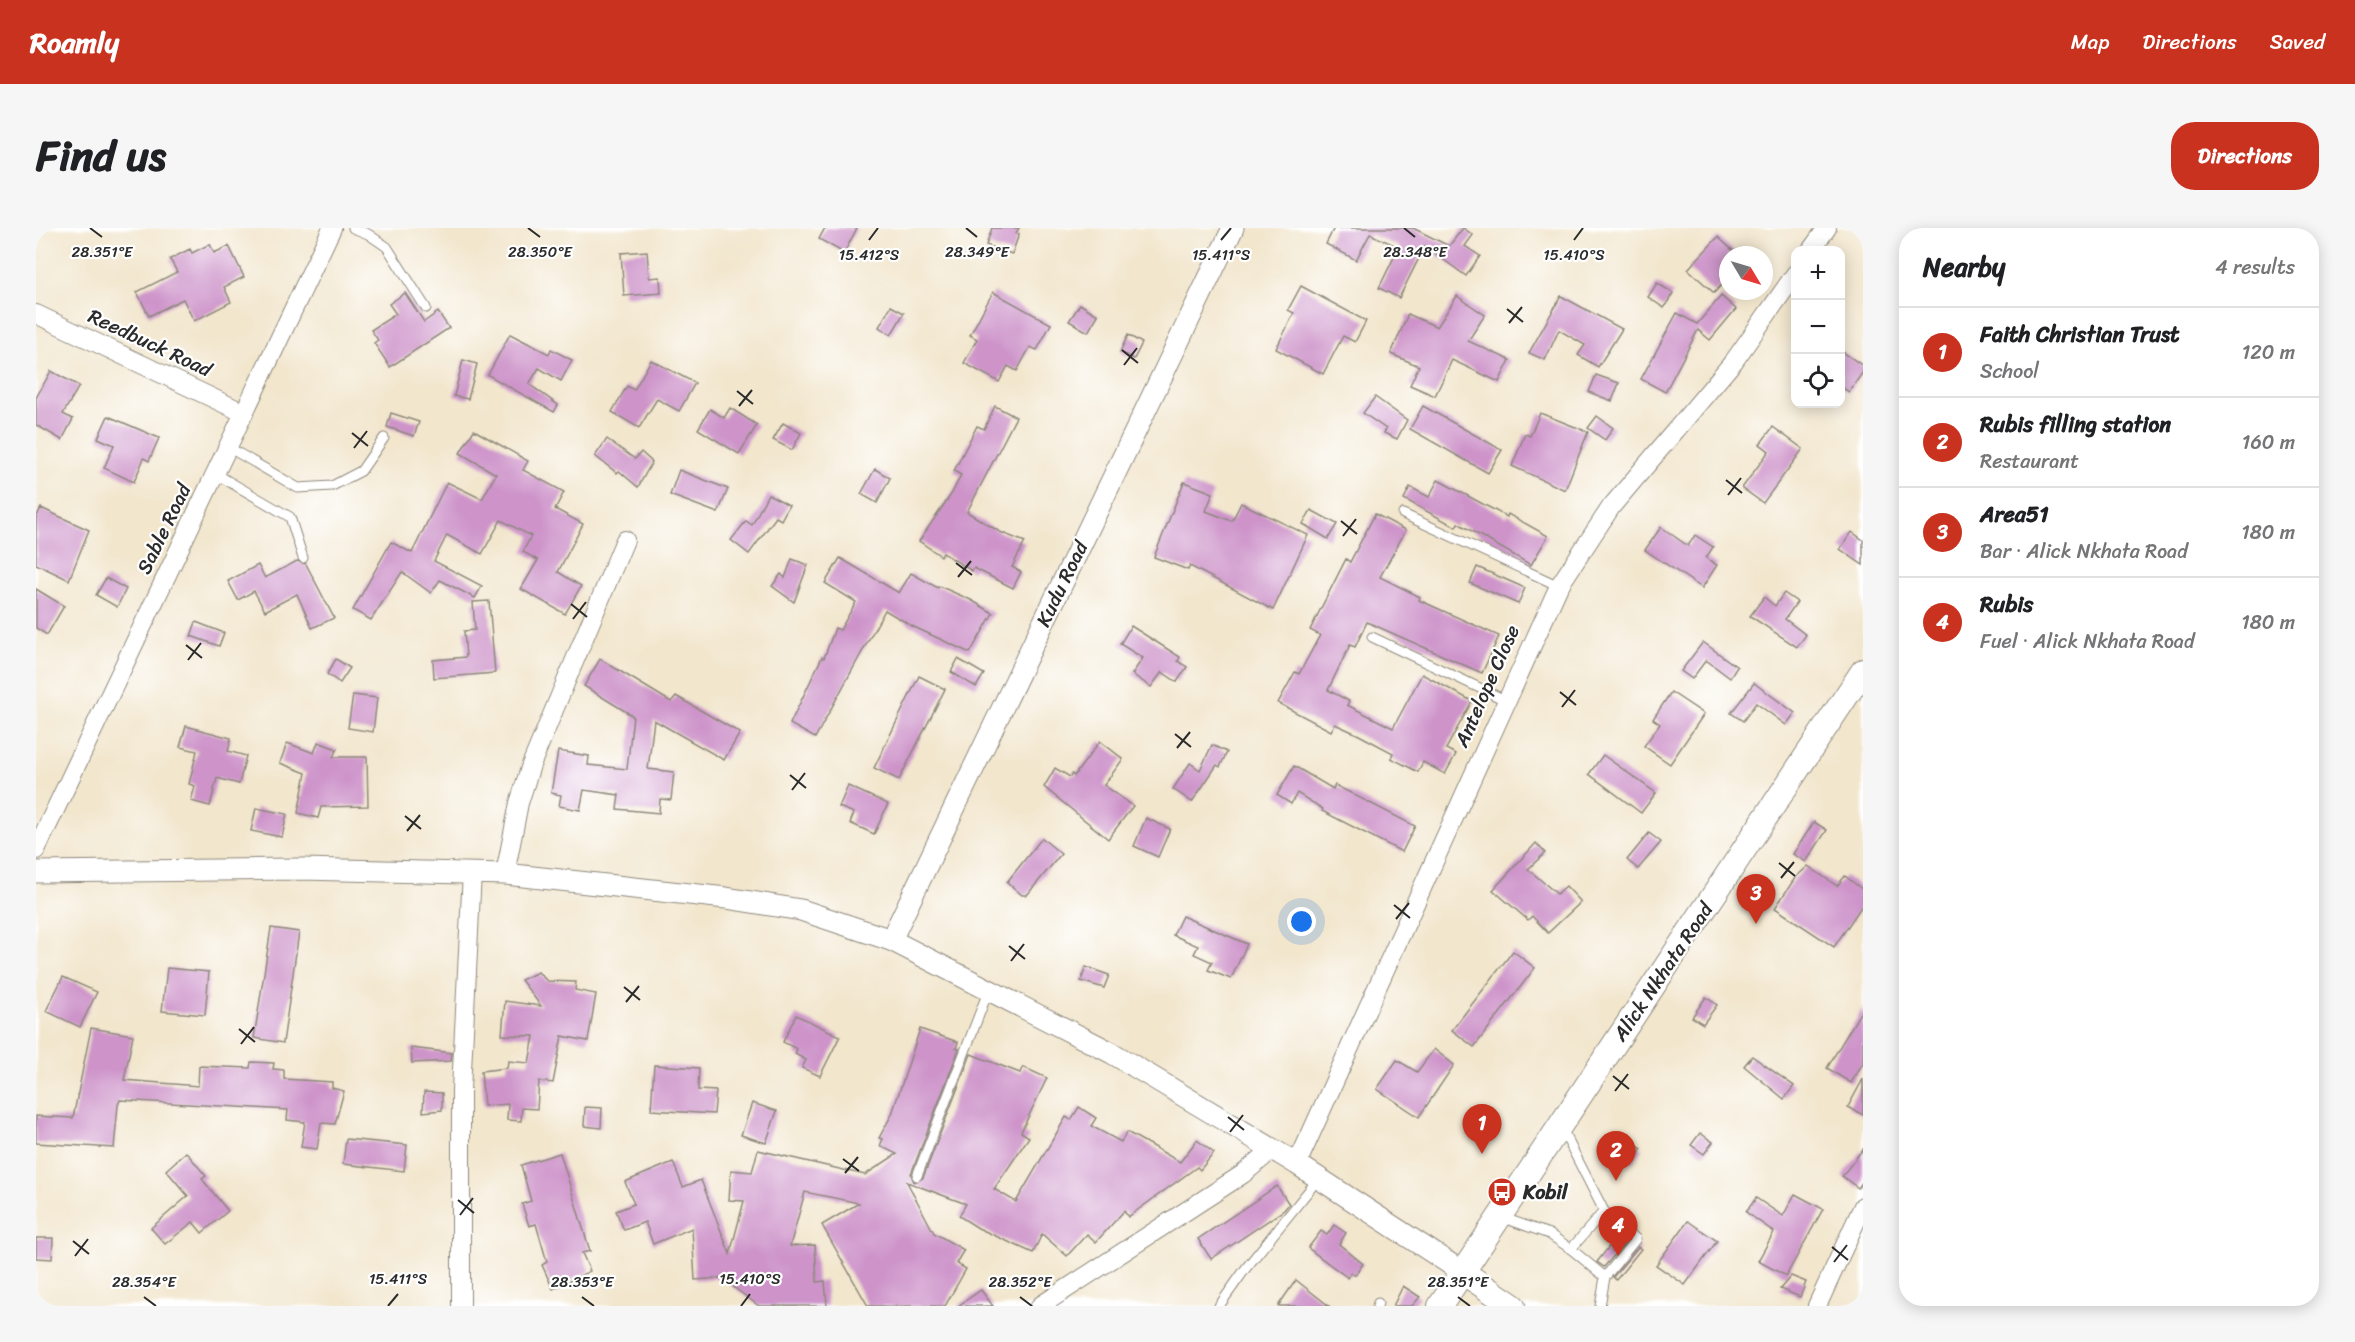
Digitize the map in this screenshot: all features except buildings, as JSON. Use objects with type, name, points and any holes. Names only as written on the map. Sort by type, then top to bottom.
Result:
[{"type":"main road","name":"Alick Nkhata Road","points":[[1440,1306],[1863,670]]},
{"type":"main road","points":[[1464,1273],[1513,1306]]},
{"type":"street","name":"Sable Road","points":[[36,850],[332,228]]},
{"type":"street","name":"Kudu Road","points":[[891,940],[1233,228]]},
{"type":"street","points":[[1814,246],[1827,228]]},
{"type":"street","name":"Antelope Close","points":[[1297,1164],[1505,700],[1559,586],[1611,507],[1734,361],[1791,280]]},
{"type":"street","name":"Reedbuck Road","points":[[36,314],[244,413]]},
{"type":"street","points":[[505,874],[519,802],[535,754],[625,540]]},
{"type":"street","points":[[36,872],[291,869],[472,872],[717,896],[801,910],[891,940],[1166,1083],[1319,1178],[1464,1273]]},
{"type":"street","points":[[461,1306],[461,1090],[472,872]]},
{"type":"street","points":[[1040,1306],[1243,1174],[1273,1149]]},
{"type":"street","points":[[1817,1306],[1863,1206]]},
{"type":"lane","points":[[353,228],[368,234],[387,247],[426,308]]},
{"type":"lane","points":[[228,447],[298,488],[332,486],[361,471],[384,438]]},
{"type":"lane","points":[[216,474],[290,518],[303,558]]},
{"type":"lane","points":[[1402,514],[1559,586]]},
{"type":"lane","points":[[1372,637],[1505,700]]},
{"type":"lane","points":[[917,1176],[989,989]]},
{"type":"lane","points":[[1561,1127],[1604,1210],[1636,1239],[1605,1277],[1600,1306]]},
{"type":"lane","points":[[1219,1306],[1246,1268],[1319,1178]]},
{"type":"lane","points":[[1571,1249],[1604,1210]]},
{"type":"lane","points":[[1501,1217],[1549,1234],[1605,1277]]},
{"type":"place","name":"Area51","points":[[1756,924]]},
{"type":"place","name":"Faith Christian Trust","points":[[1482,1154]]},
{"type":"place","name":"Rubis filling station","points":[[1616,1181]]},
{"type":"place","name":"Kobil","points":[[1502,1192]]},
{"type":"place","name":"Rubis","points":[[1618,1256]]}]
